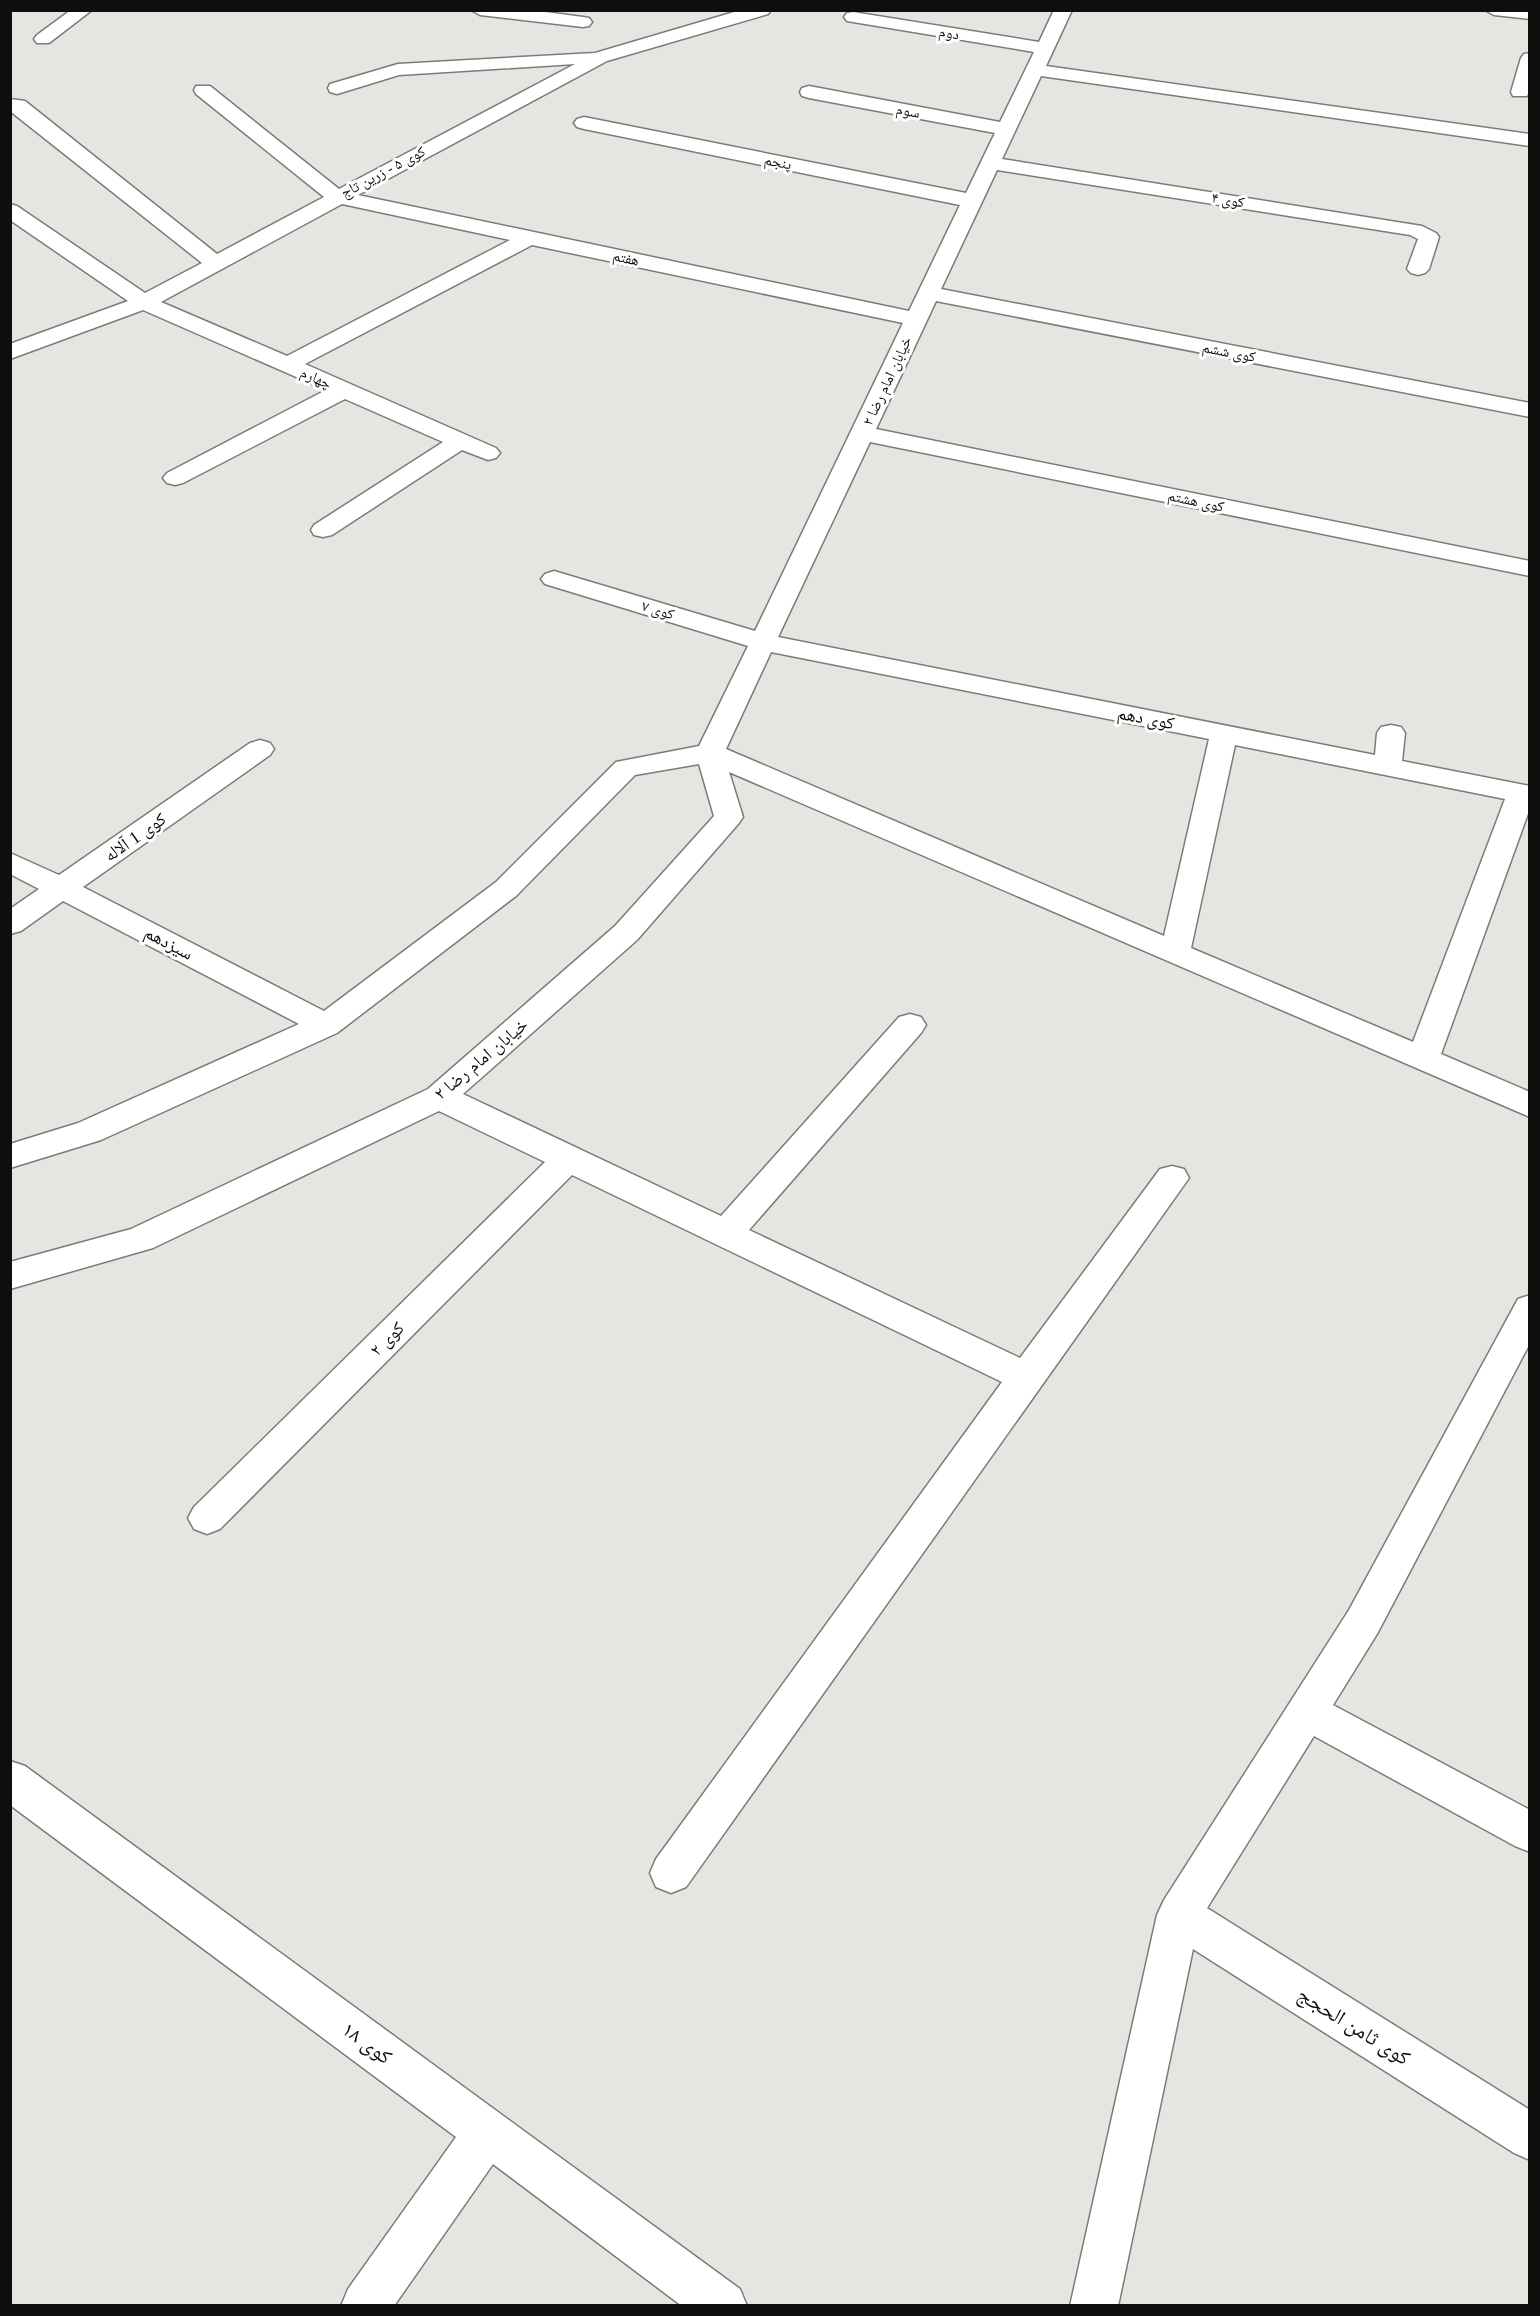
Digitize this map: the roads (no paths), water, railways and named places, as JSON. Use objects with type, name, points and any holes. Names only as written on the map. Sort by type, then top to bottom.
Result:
[{"type":"street","points":[[43,39],[83,10]]},
{"type":"street","points":[[480,10],[584,22]]},
{"type":"street","name":"کوی ۵ - زرین تاج","points":[[10,352],[144,302],[336,197],[601,57],[762,10]]},
{"type":"street","name":"خیابان امام رضا ۲","points":[[10,1276],[141,1239],[439,1097],[626,933],[729,817],[710,753],[1063,10]]},
{"type":"street","points":[[1494,10],[1530,14]]},
{"type":"street","name":"دوم","points":[[853,17],[1046,48]]},
{"type":"street","points":[[336,88],[398,70],[601,57]]},
{"type":"street","points":[[1520,92],[1530,58]]},
{"type":"street","points":[[1035,70],[1530,140]]},
{"type":"street","points":[[203,90],[336,197]]},
{"type":"street","name":"سوم","points":[[809,92],[1007,129]]},
{"type":"street","points":[[10,105],[18,105],[215,263]]},
{"type":"street","name":"پنجم","points":[[584,123],[973,201]]},
{"type":"street","name":"کوی ۴","points":[[991,163],[1415,230],[1430,237],[1418,269]]},
{"type":"street","name":"هفتم","points":[[336,197],[916,319]]},
{"type":"street","name":"چهارم","points":[[10,210],[144,302],[488,453]]},
{"type":"street","points":[[287,364],[529,238]]},
{"type":"street","name":"کوی ششم","points":[[929,293],[1530,410]]},
{"type":"street","points":[[175,478],[344,390]]},
{"type":"street","name":"کوی هشتم","points":[[862,433],[1530,569]]},
{"type":"street","points":[[323,530],[460,441]]},
{"type":"street","name":"کوی ۷","points":[[554,579],[763,642]]},
{"type":"street","name":"کوی دهم","points":[[763,642],[1525,794]]},
{"type":"street","points":[[1388,767],[1391,733]]},
{"type":"street","points":[[1175,952],[1224,734]]},
{"type":"street","name":"کوی 1 آلاله","points":[[10,924],[260,749]]},
{"type":"street","points":[[10,1156],[88,1132],[326,1025],[506,889],[626,768],[710,753],[1530,1105]]},
{"type":"street","points":[[1423,1059],[1525,794]]},
{"type":"street","name":"سیزدهم","points":[[10,862],[326,1025]]},
{"type":"street","points":[[725,1234],[910,1025]]},
{"type":"street","points":[[439,1097],[1026,1377]]},
{"type":"street","name":"کوی ۲","points":[[207,1518],[568,1159]]},
{"type":"street","points":[[670,1873],[1026,1377],[1172,1178]]},
{"type":"street","points":[[1094,2306],[1179,1915],[1363,1622],[1530,1309]]},
{"type":"street","points":[[1308,1712],[1530,1832]]},
{"type":"street","name":"کوی ۱۸","points":[[10,1780],[723,2306]]},
{"type":"street","name":"کوی ثامن الحجج","points":[[1179,1915],[1530,2137]]},
{"type":"street","points":[[365,2306],[488,2132]]}]
